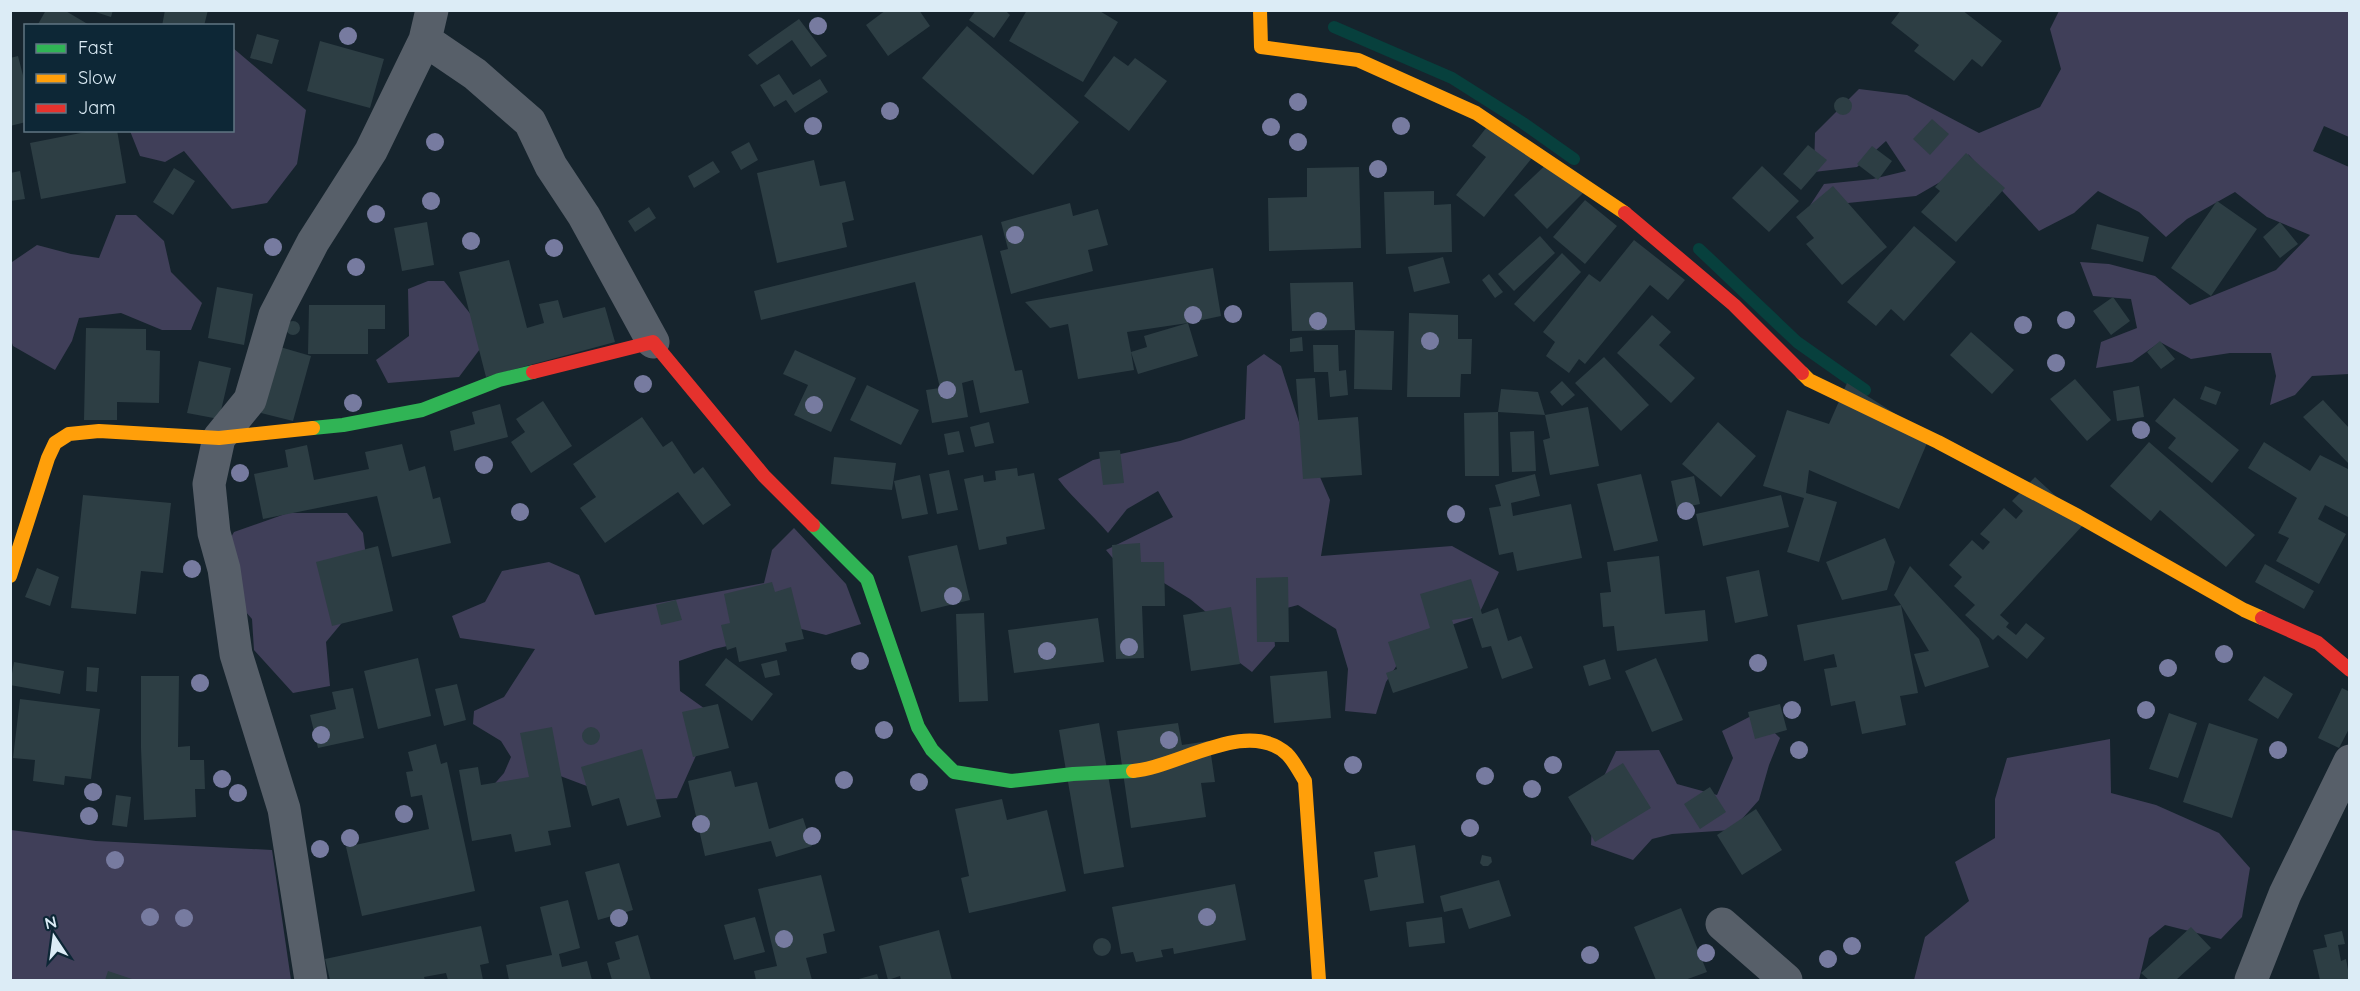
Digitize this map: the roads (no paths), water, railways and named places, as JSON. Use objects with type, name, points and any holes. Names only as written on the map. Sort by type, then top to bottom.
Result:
[{"type":"street","points":[[1260,10],[1261,47],[1358,60],[1465,108],[1476,113],[1620,209],[1734,305],[1809,380],[1938,442],[2078,516],[2244,610],[2318,643],[2349,670]]},
{"type":"street","points":[[311,981],[284,808],[236,654],[224,569],[214,533],[209,484],[219,438],[250,400],[275,315],[313,242],[371,151],[428,26],[475,74],[530,122],[551,166],[584,216],[653,342],[764,476],[867,579],[918,728],[932,750],[954,772],[1011,781],[1073,774],[1137,771],[1231,742],[1262,741],[1287,754],[1305,782],[1319,981]]},
{"type":"street","points":[[10,576],[55,443],[69,434],[99,431],[219,438],[343,425],[422,410],[499,380],[653,342]]},
{"type":"street","points":[[2251,981],[2285,894],[2349,761]]},
{"type":"street","points":[[1722,924],[1786,981]]},
{"type":"waterway","points":[[1334,27],[1452,78],[1574,159]]},
{"type":"waterway","points":[[1699,249],[1797,342],[1865,390]]}]
